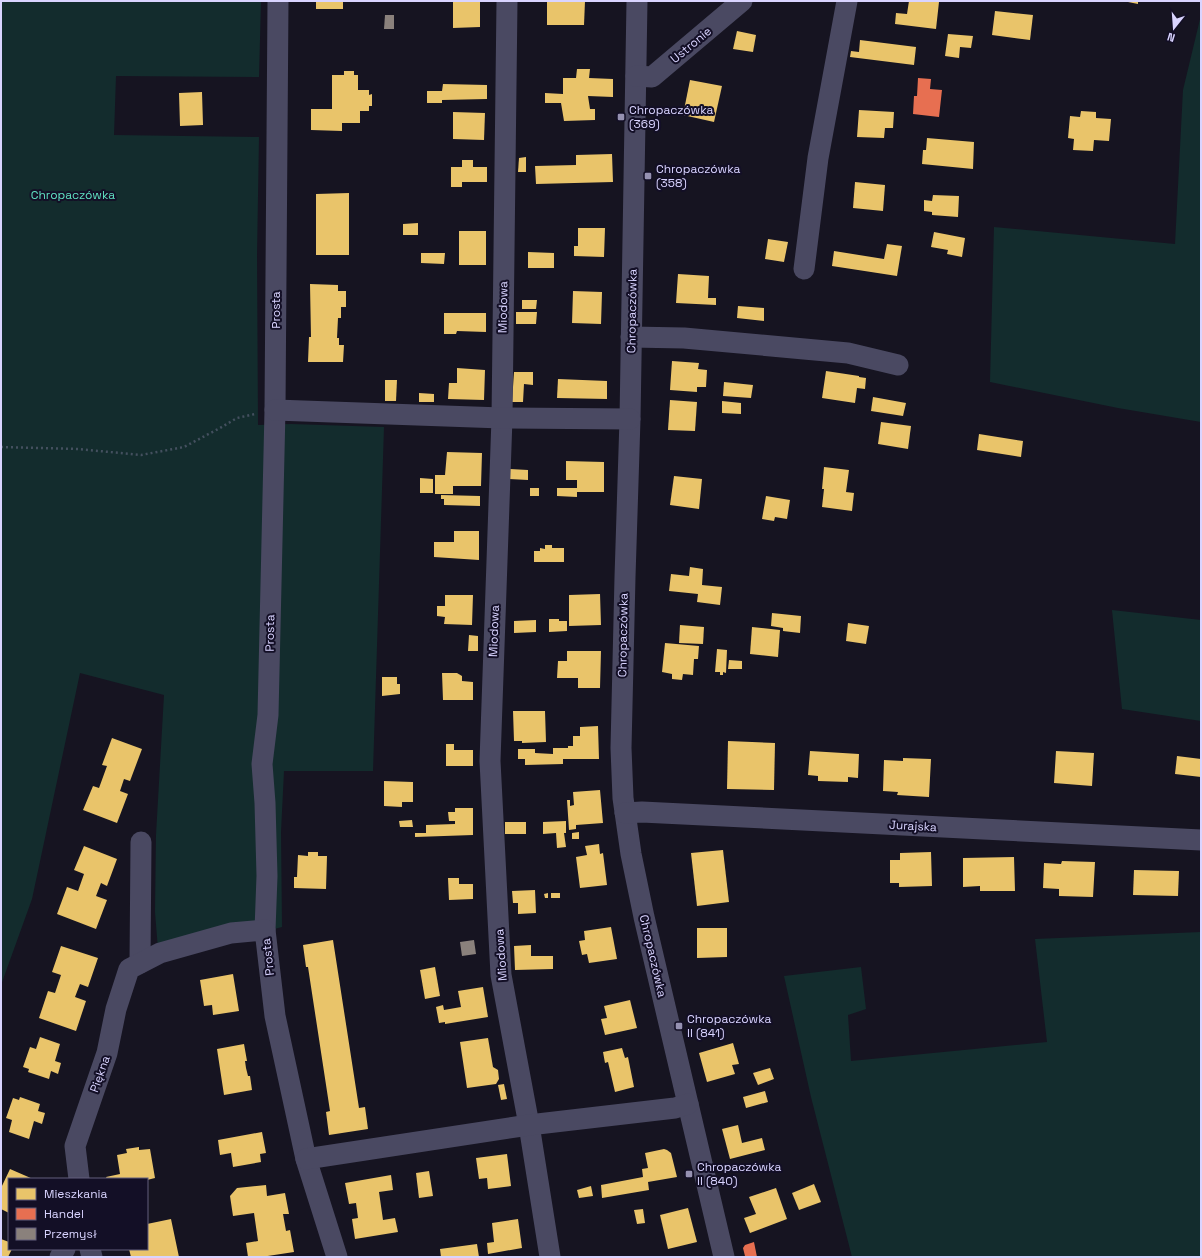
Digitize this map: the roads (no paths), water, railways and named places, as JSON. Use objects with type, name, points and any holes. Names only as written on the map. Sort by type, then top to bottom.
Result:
[{"type":"street","name":"Prosta","points":[[278,1],[275,410],[268,715],[262,764],[267,868],[265,930],[275,1016],[306,1159],[337,1257]]},
{"type":"street","name":"Miodowa","points":[[507,1],[502,418],[490,761],[501,976],[529,1125],[550,1257]]},
{"type":"street","name":"Chropaczówka","points":[[637,1],[630,419],[624,577],[621,748],[625,813],[644,917],[724,1257]]},
{"type":"street","name":"Ustronie","points":[[636,76],[652,77],[742,1]]},
{"type":"street","points":[[804,269],[818,158],[846,1]]},
{"type":"street","points":[[631,337],[684,338],[834,351],[898,365]]},
{"type":"street","points":[[275,410],[502,418],[630,419]]},
{"type":"street","name":"Jurajska","points":[[625,813],[642,812],[1201,840]]},
{"type":"street","name":"Piękna","points":[[79,1178],[75,1146],[107,1053],[116,1009],[135,966],[141,842]]},
{"type":"street","points":[[135,966],[160,953],[231,933],[265,930]]},
{"type":"street","points":[[306,1159],[529,1125],[675,1108],[688,1104]]},
{"type":"place","name":"Chropaczówka (369)","points":[[621,117]]},
{"type":"place","name":"Chropaczówka (358)","points":[[648,176]]},
{"type":"place","name":"Chropaczówka II (841)","points":[[679,1026]]},
{"type":"place","name":"Chropaczówka II (840)","points":[[689,1174]]}]
